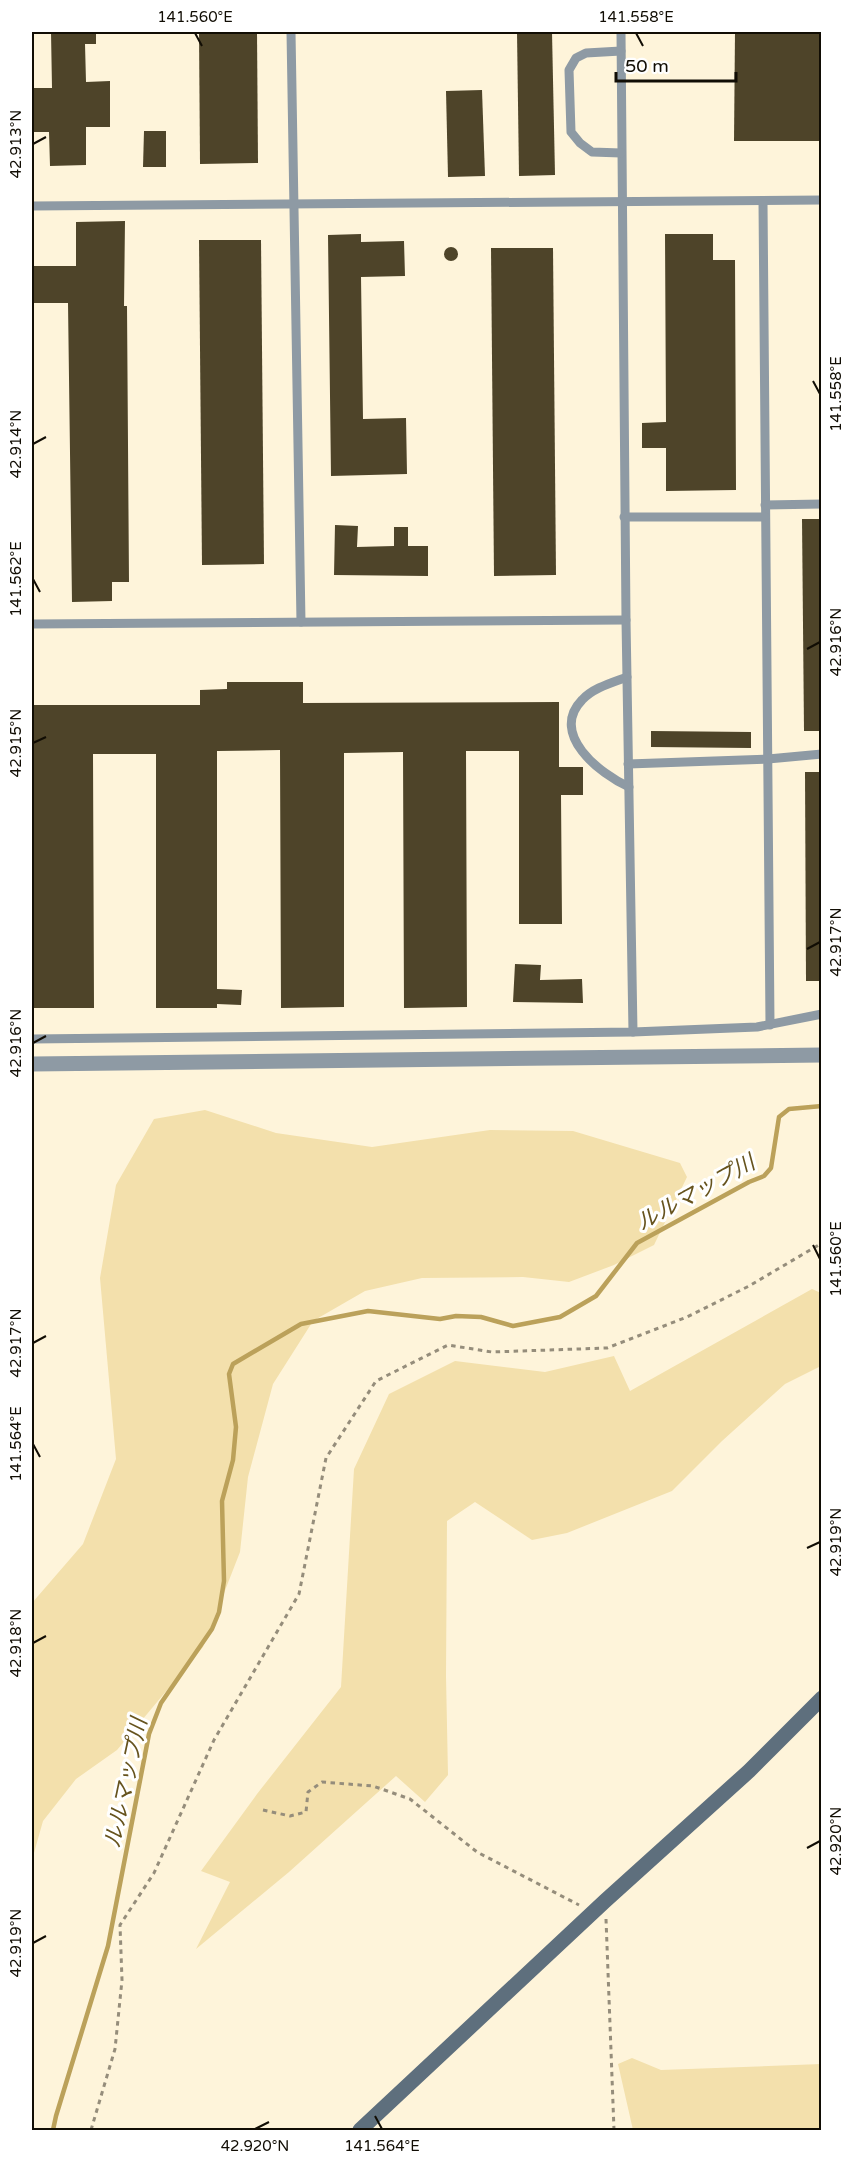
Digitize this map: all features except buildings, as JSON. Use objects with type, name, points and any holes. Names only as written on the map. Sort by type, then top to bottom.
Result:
[{"type":"street","points":[[32,1064],[822,1054]]},
{"type":"street","points":[[360,2130],[605,1901],[749,1771],[822,1698]]},
{"type":"lane","points":[[291,32],[301,622]]},
{"type":"lane","points":[[621,32],[624,517],[633,1032]]},
{"type":"lane","points":[[621,51],[586,53],[576,58],[569,70],[571,132],[592,152],[621,153]]},
{"type":"lane","points":[[32,206],[822,200]]},
{"type":"lane","points":[[763,202],[770,1025]]},
{"type":"lane","points":[[765,505],[822,504]]},
{"type":"lane","points":[[624,517],[765,517]]},
{"type":"lane","points":[[32,624],[626,620]]},
{"type":"lane","points":[[627,677],[597,689],[581,700],[573,713],[571,727],[585,755],[601,771],[629,787]]},
{"type":"lane","points":[[628,764],[768,759],[822,754]]},
{"type":"lane","points":[[32,1039],[633,1032],[757,1027],[822,1014]]},
{"type":"path","points":[[91,2130],[116,2049],[122,1980],[120,1925],[154,1873],[213,1740],[299,1594],[326,1458],[376,1381],[448,1345],[492,1352],[607,1348],[687,1317],[822,1243]]},
{"type":"path","points":[[262,1810],[290,1816],[306,1812],[308,1792],[322,1782],[373,1785],[410,1799],[477,1852],[594,1913]]},
{"type":"path","points":[[605,1901],[615,2130]]},
{"type":"shaded area","points":[[205,1110],[276,1133],[372,1147],[490,1130],[573,1131],[680,1163],[687,1177],[654,1245],[614,1265],[569,1282],[523,1277],[422,1278],[365,1291],[313,1321],[273,1384],[248,1477],[240,1552],[203,1647],[117,1750],[76,1779],[43,1821],[32,1860],[32,1603],[83,1544],[116,1459],[100,1278],[116,1185],[154,1119]]},
{"type":"shaded area","points":[[812,1289],[821,1293],[821,1366],[785,1384],[722,1441],[672,1491],[567,1533],[532,1540],[475,1502],[447,1521],[448,1775],[425,1802],[396,1776],[289,1872],[196,1949],[230,1882],[201,1871],[257,1794],[341,1687],[354,1469],[389,1394],[455,1361],[545,1372],[614,1356],[630,1391]]},
{"type":"shaded area","points":[[632,2058],[661,2070],[821,2064],[821,2130],[633,2130],[618,2064]]},
{"type":"waterway","name":"ルルマップ川","points":[[53,2130],[108,1946],[149,1734],[161,1703],[212,1629],[219,1612],[224,1581],[222,1501],[233,1460],[236,1427],[229,1374],[233,1364],[301,1324],[368,1311],[440,1319],[456,1316],[481,1317],[513,1326],[560,1317],[596,1296],[637,1243],[764,1176],[771,1168],[779,1117],[789,1109],[822,1106]]}]
